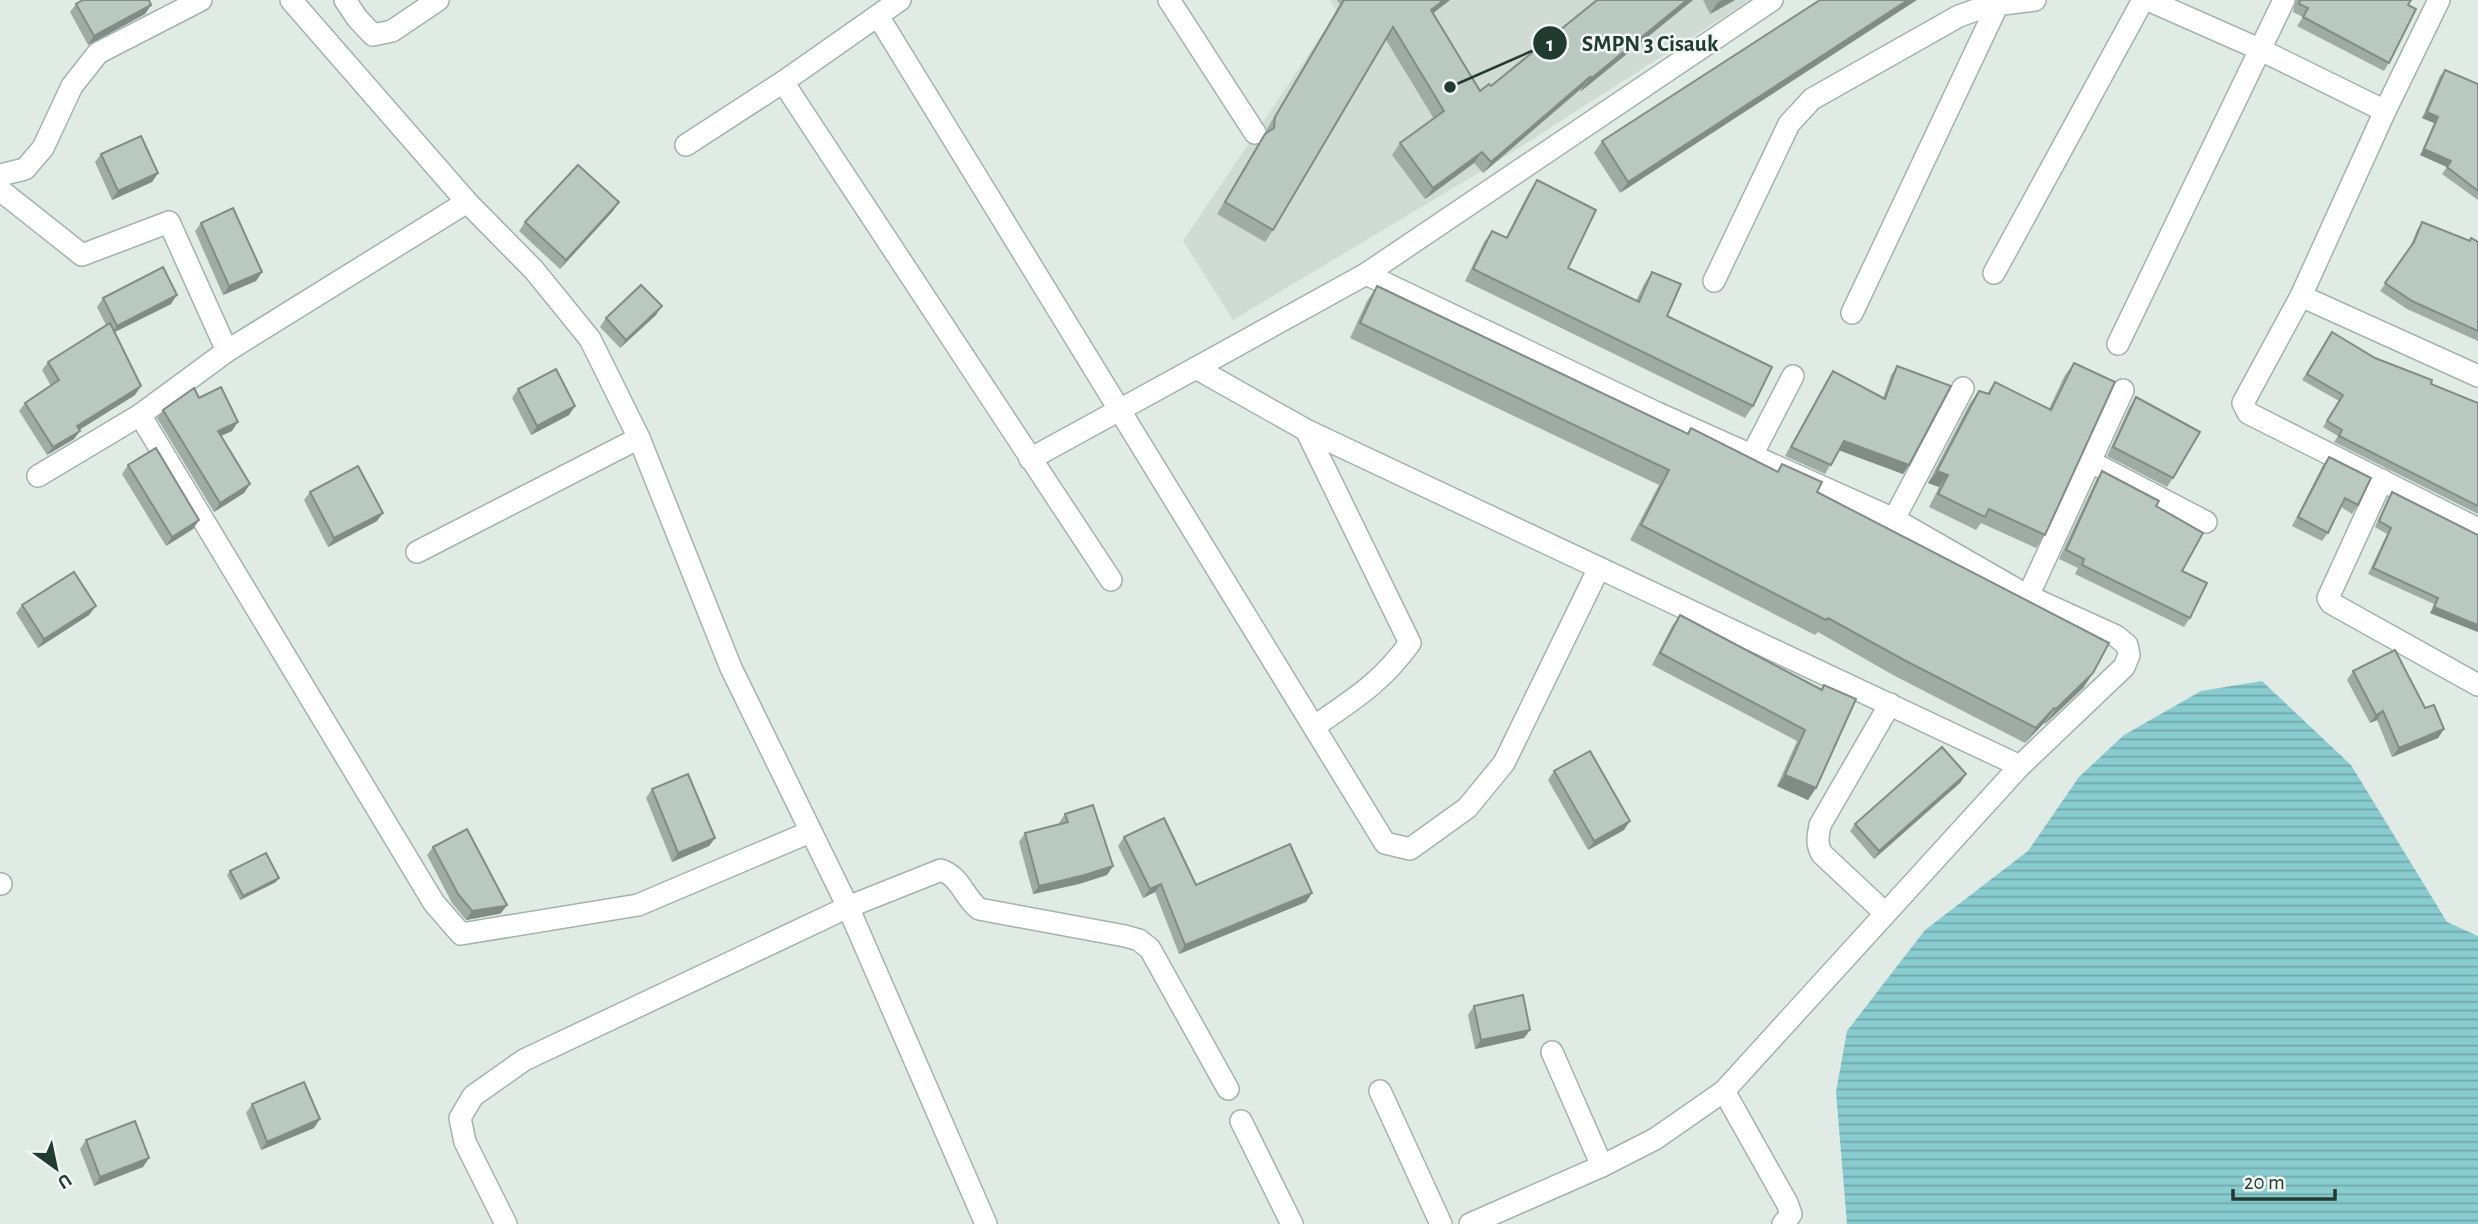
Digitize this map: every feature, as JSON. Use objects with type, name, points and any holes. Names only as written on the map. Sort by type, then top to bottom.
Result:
[{"type":"street","points":[[0,175],[6,176],[25,169],[43,148],[72,86],[98,53],[201,0]]},
{"type":"street","points":[[290,0],[467,202],[534,270],[590,339],[639,438],[731,668],[848,906],[986,1224]]},
{"type":"street","points":[[345,0],[373,35],[392,31],[438,0]]},
{"type":"street","points":[[686,145],[783,82],[900,0]]},
{"type":"street","points":[[1170,0],[1255,133]]},
{"type":"street","points":[[1030,459],[1366,274],[1772,0]]},
{"type":"street","points":[[1714,281],[1789,124],[1819,93],[1959,16],[1987,6],[2035,0]]},
{"type":"street","points":[[1994,274],[2146,0],[2259,49],[2385,111]]},
{"type":"street","points":[[2118,344],[2284,0]]},
{"type":"street","points":[[2438,0],[2301,296],[2243,403],[2248,413],[2478,529]]},
{"type":"street","points":[[1852,313],[1998,5]]},
{"type":"street","points":[[878,16],[1385,843],[1410,849],[1467,808],[1504,763],[1599,568]]},
{"type":"street","points":[[783,82],[1111,580]]},
{"type":"street","points":[[0,190],[82,255],[169,222],[227,351]]},
{"type":"street","points":[[38,476],[140,415],[227,351],[467,202]]},
{"type":"street","points":[[1366,274],[1655,412],[1894,519],[2028,596],[2116,636],[2127,645],[2129,655],[2124,667],[2020,766],[1724,1091],[1655,1139],[1602,1166],[1470,1224]]},
{"type":"street","points":[[2301,296],[2478,376]]},
{"type":"street","points":[[1196,368],[1306,430],[2020,766]]},
{"type":"street","points":[[1752,455],[1793,376]]},
{"type":"street","points":[[1894,519],[1963,388]]},
{"type":"street","points":[[2028,596],[2123,390]]},
{"type":"street","points":[[140,415],[434,903],[461,934],[638,905],[810,832]]},
{"type":"street","points":[[1306,430],[1410,643],[1391,668],[1374,684],[1315,726]]},
{"type":"street","points":[[417,552],[639,438]]},
{"type":"street","points":[[2091,462],[2206,522]]},
{"type":"street","points":[[2382,480],[2328,598],[2331,603],[2478,685]]},
{"type":"street","points":[[1885,913],[1822,854],[1817,839],[1820,825],[1890,704]]},
{"type":"street","points":[[506,1224],[465,1142],[460,1118],[473,1096],[524,1060],[848,906],[941,870],[954,875],[970,902],[979,909],[1139,940],[1150,949],[1228,1089]]},
{"type":"street","points":[[1552,1052],[1602,1166]]},
{"type":"street","points":[[1380,1091],[1441,1224]]},
{"type":"street","points":[[1724,1091],[1787,1203],[1791,1214],[1783,1224]]},
{"type":"street","points":[[1241,1121],[1292,1224]]},
{"type":"shaded area","points":[[1330,0],[1750,0],[1495,163],[1233,320],[1183,241],[1337,12]]},
{"type":"water","points":[[2262,681],[2351,765],[2447,922],[2478,936],[2478,1224],[1847,1224],[1836,1092],[1847,1031],[1925,930],[2028,851],[2079,777],[2124,735],[2201,691]]},
{"type":"building","points":[[83,0],[149,0],[151,5],[94,36],[76,4]]},
{"type":"building","points":[[1344,0],[1444,0],[1431,10],[1480,91],[1489,84],[1491,86],[1597,0],[1687,0],[1588,81],[1591,76],[1491,162],[1482,152],[1433,188],[1400,143],[1444,111],[1393,27],[1273,230],[1225,202],[1265,134],[1274,128],[1275,117]]},
{"type":"building","points":[[1820,0],[1908,0],[1628,182],[1602,141]]},
{"type":"building","points":[[2300,0],[2411,0],[2408,5],[2416,9],[2389,63],[2303,17],[2308,8],[2299,4]]},
{"type":"building","points":[[2445,70],[2478,84],[2478,191],[2447,167],[2451,161],[2424,149],[2438,117],[2427,112]]},
{"type":"building","points":[[141,136],[158,173],[118,191],[101,154]]},
{"type":"building","points":[[578,165],[619,202],[566,260],[525,222]]},
{"type":"building","points":[[1537,180],[1596,210],[1568,268],[1639,302],[1652,272],[1681,284],[1667,316],[1772,367],[1753,406],[1473,269],[1492,231],[1507,238]]},
{"type":"building","points":[[233,208],[262,272],[229,286],[201,223]]},
{"type":"building","points":[[2422,222],[2478,242],[2478,331],[2412,301],[2385,283],[2414,242]]},
{"type":"building","points":[[163,267],[177,295],[117,326],[103,298]]},
{"type":"building","points":[[641,285],[662,306],[626,340],[606,318]]},
{"type":"building","points":[[1377,286],[1688,434],[1691,428],[1778,472],[1782,464],[1822,482],[1817,492],[2109,643],[2093,673],[2036,728],[1828,618],[1826,620],[1641,525],[1669,470],[1360,323]]},
{"type":"building","points":[[110,323],[141,386],[77,426],[80,431],[53,447],[25,403],[59,380],[48,362]]},
{"type":"building","points":[[2332,332],[2375,358],[2432,380],[2431,384],[2478,403],[2478,506],[2339,436],[2342,430],[2327,421],[2343,395],[2307,374]]},
{"type":"building","points":[[2074,363],[2115,382],[2045,535],[1989,509],[1985,517],[1938,494],[1948,475],[1937,471],[1979,391],[1989,394],[1995,382],[2051,410]]},
{"type":"building","points":[[1897,366],[1951,386],[1909,465],[1844,441],[1831,465],[1791,447],[1833,371],[1885,399]]},
{"type":"building","points":[[556,369],[575,406],[537,426],[518,389]]},
{"type":"building","points":[[221,387],[238,422],[218,431],[250,484],[220,503],[163,410],[194,388],[199,398]]},
{"type":"building","points":[[2136,397],[2200,432],[2173,478],[2113,447]]},
{"type":"building","points":[[156,448],[199,520],[172,537],[128,465]]},
{"type":"building","points":[[2329,457],[2371,478],[2358,505],[2345,498],[2328,533],[2298,517]]},
{"type":"building","points":[[358,466],[383,513],[334,538],[310,492]]},
{"type":"building","points":[[2102,471],[2159,501],[2156,506],[2203,533],[2182,571],[2207,583],[2190,618],[2082,565],[2084,559],[2066,550]]},
{"type":"building","points":[[2392,492],[2478,535],[2478,625],[2434,607],[2438,598],[2373,568],[2391,528],[2379,521]]},
{"type":"building","points":[[74,572],[96,606],[44,639],[22,605]]},
{"type":"building","points":[[1680,615],[1822,690],[1824,685],[1856,699],[1816,788],[1785,775],[1805,730],[1660,653]]},
{"type":"building","points":[[2395,650],[2425,708],[2434,705],[2444,729],[2399,748],[2383,711],[2376,715],[2353,671]]},
{"type":"building","points":[[1942,747],[1966,774],[1879,851],[1855,824]]},
{"type":"building","points":[[1590,751],[1630,821],[1594,841],[1554,771]]},
{"type":"building","points":[[688,774],[715,838],[678,853],[652,789]]},
{"type":"building","points":[[1093,805],[1113,866],[1039,886],[1025,833],[1068,822],[1065,814]]},
{"type":"building","points":[[1164,818],[1196,885],[1290,844],[1312,893],[1185,945],[1161,884],[1150,889],[1124,837]]},
{"type":"building","points":[[467,829],[507,905],[472,911],[458,894],[433,847]]},
{"type":"building","points":[[266,853],[279,878],[243,896],[230,871]]},
{"type":"building","points":[[1523,995],[1530,1030],[1481,1040],[1474,1006]]},
{"type":"building","points":[[304,1082],[320,1119],[267,1142],[252,1104]]},
{"type":"building","points":[[135,1121],[149,1158],[100,1177],[86,1140]]},
{"type":"place","name":"SMPN 3 Cisauk","points":[[1450,87]]}]
